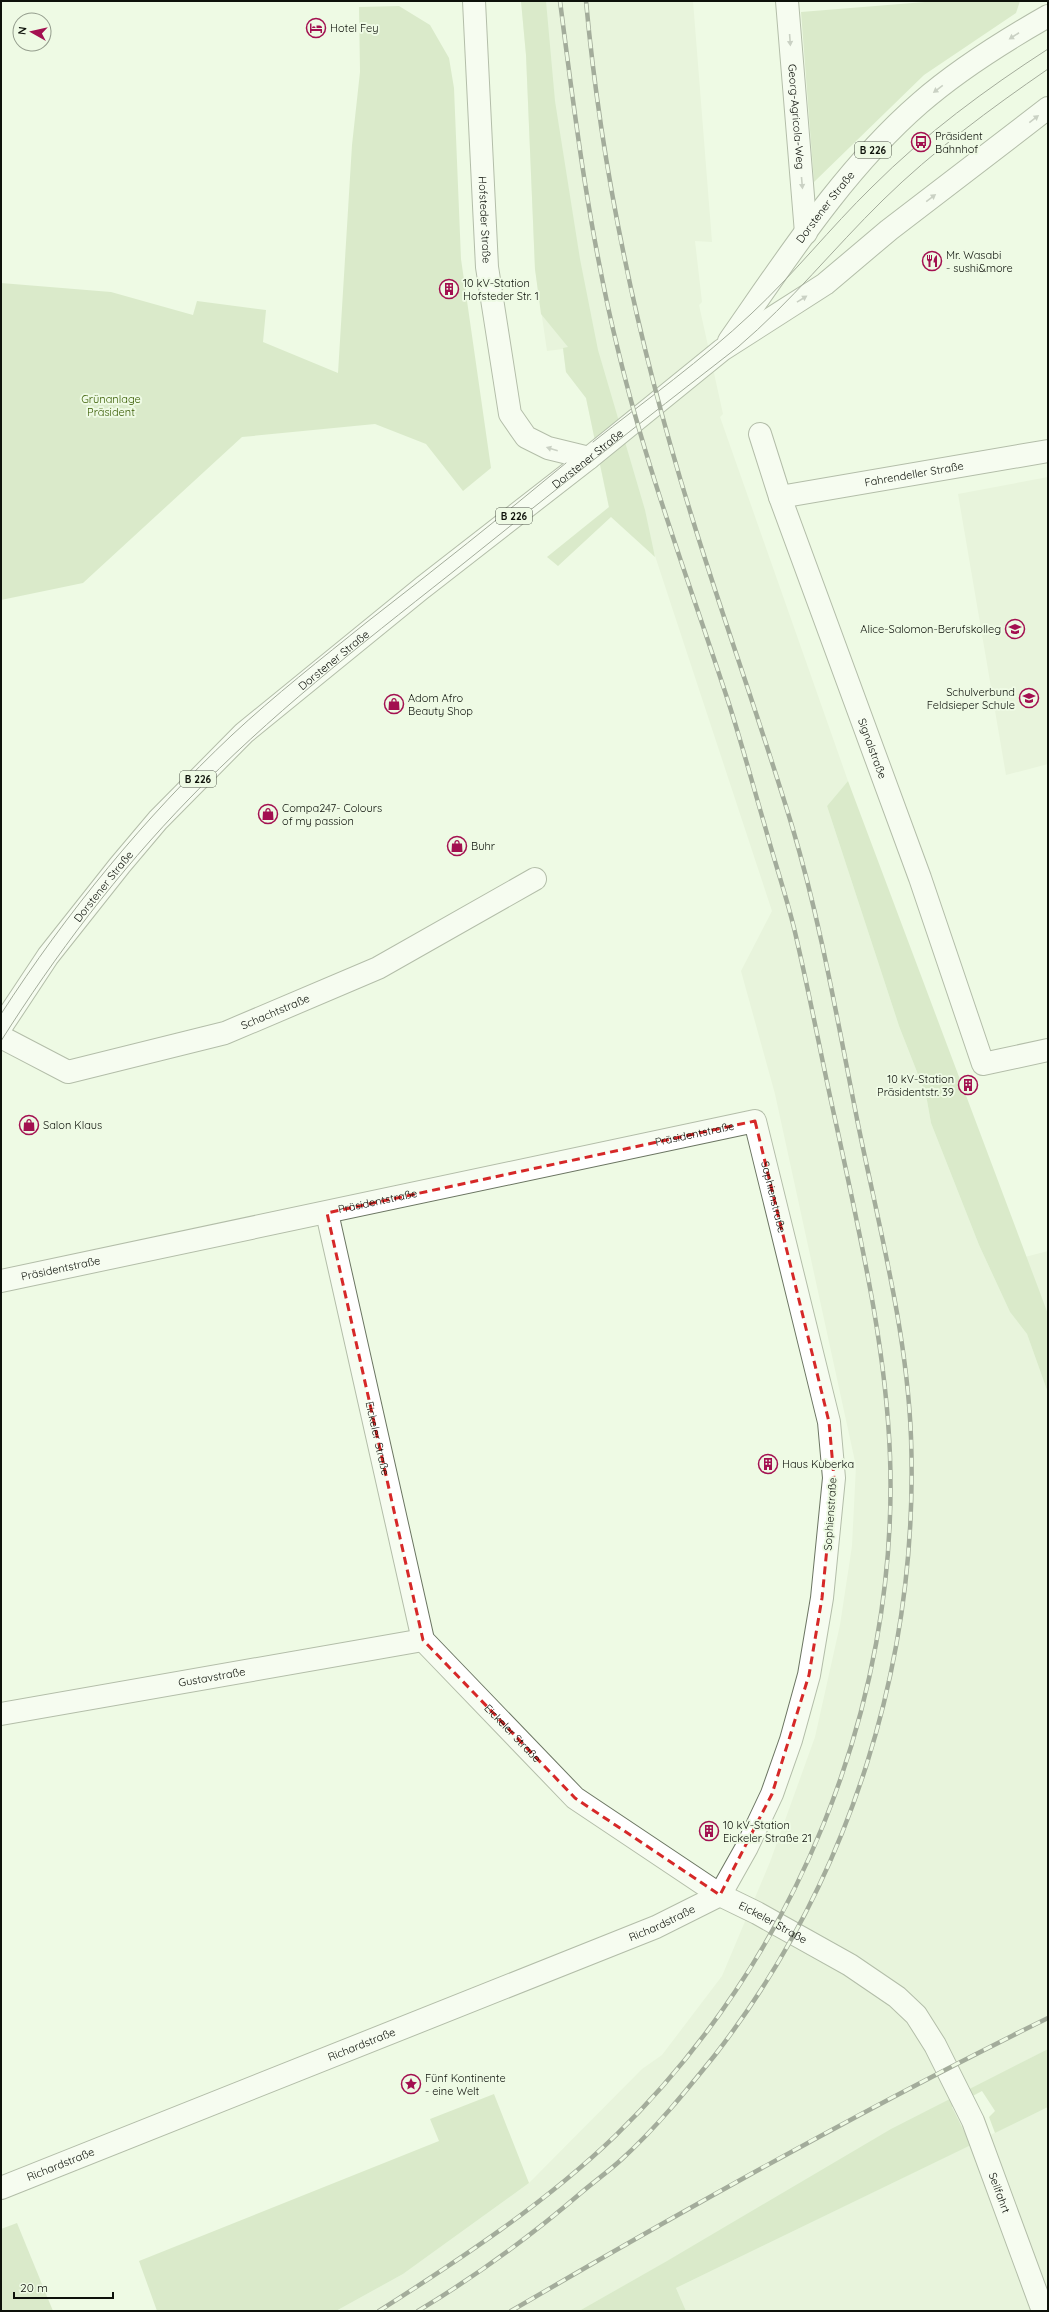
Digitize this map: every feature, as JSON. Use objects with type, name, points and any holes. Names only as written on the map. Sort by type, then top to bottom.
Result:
[{"type":"street","name":"Hofsteder Straße","points":[[474,1],[487,267],[503,378],[510,414],[526,437],[548,448],[589,458]]},
{"type":"street","name":"Georg-Agricola-Weg","points":[[787,1],[806,233]]},
{"type":"street","name":"Dorstener Straße","points":[[722,350],[806,233],[873,149],[920,103],[969,66],[1048,16]]},
{"type":"street","name":"Dorstener Straße","points":[[1,1027],[48,956],[115,871],[158,820],[239,738],[299,686],[589,458],[722,350],[825,284],[889,230],[1048,108]]},
{"type":"street","name":"Signalstraße","points":[[760,434],[780,497],[920,878],[983,1064],[1048,1050]]},
{"type":"street","name":"Fahrendeller Straße","points":[[780,497],[1048,451]]},
{"type":"street","name":"Schachtstraße","points":[[1,1037],[68,1072],[225,1033],[378,968],[535,879]]},
{"type":"street","name":"Präsidentstraße","points":[[1,1281],[755,1121]]},
{"type":"street","name":"Sophienstraße","points":[[720,1895],[747,1847],[772,1794],[791,1740],[809,1675],[822,1598],[834,1478],[829,1422],[755,1121]]},
{"type":"street","name":"Eickeler Straße","points":[[327,1213],[423,1640],[575,1798],[720,1895],[758,1913],[850,1965],[897,1997],[916,2015],[935,2045],[951,2077]]},
{"type":"street","name":"Gustavstraße","points":[[1,1714],[423,1640]]},
{"type":"street","name":"Richardstraße","points":[[1,2188],[656,1927],[720,1895]]},
{"type":"street","name":"Seilfahrt","points":[[951,2077],[973,2121],[1043,2311]]},
{"type":"highlighted area","points":[[755,1121],[829,1422],[834,1478],[822,1598],[809,1675],[772,1794],[720,1895],[575,1798],[423,1640],[327,1213]]},
{"type":"shaded area","points":[[521,1],[693,1],[712,242],[695,241],[702,302],[699,305],[723,414],[720,417],[848,781],[827,806],[899,1026],[926,1095],[931,1123],[979,1245],[1010,1312],[1027,1334],[1048,1393],[1048,2049],[991,2079],[579,2311],[336,2311],[403,2274],[529,2183],[642,2069],[662,2055],[722,1976],[770,1862],[815,1737],[840,1625],[852,1546],[856,1466],[775,1094],[741,971],[772,911],[633,489],[609,508],[586,398],[566,372],[563,349],[547,351],[535,269],[526,55]]},
{"type":"shaded area","name":"Alice-Salomon-Berufskolleg","points":[[1048,477],[1048,764],[1006,775],[958,494]]},
{"type":"shaded area","points":[[1048,1251],[1048,1314],[1025,1257]]},
{"type":"shaded area","points":[[1048,2107],[1048,2311],[686,2311],[676,2288]]},
{"type":"green space","points":[[521,1],[546,1],[555,101],[580,259],[598,350],[645,510],[655,557],[611,517],[558,566],[547,557],[609,507],[586,398],[566,372],[563,348],[568,347],[541,314],[535,269],[526,55]]},
{"type":"green space","points":[[937,1],[1020,1],[1016,13],[924,75],[814,182],[801,12]]},
{"type":"green space","name":"Grünanlage Präsident","points":[[399,6],[430,25],[449,58],[454,88],[461,259],[491,468],[463,491],[426,444],[375,424],[242,437],[83,583],[1,600],[1,283],[111,292],[193,315],[197,301],[266,310],[263,342],[338,373],[352,145],[360,72],[359,7]]},
{"type":"green space","points":[[848,781],[1048,1314],[1048,1393],[1027,1334],[1010,1312],[979,1245],[931,1123],[926,1095],[899,1026],[827,806]]},
{"type":"green space","points":[[1048,2049],[1048,2107],[995,2133],[989,2117],[995,2111],[982,2091],[952,2107],[971,2145],[676,2288],[686,2311],[579,2311],[891,2129]]},
{"type":"green space","points":[[494,2094],[529,2183],[403,2274],[336,2311],[157,2311],[139,2261],[439,2141],[430,2119]]},
{"type":"green space","points":[[17,2223],[53,2311],[1,2311],[1,2229]]},
{"type":"tram line","points":[[593,442],[693,364],[751,314],[892,167],[979,96],[1048,49]]},
{"type":"tram line","points":[[1,1041],[66,945],[89,915],[137,855],[219,768],[315,682],[593,460],[738,347],[776,312],[865,218],[922,164],[962,131],[1048,69]]},
{"type":"tram line","points":[[1,1014],[26,976],[108,867],[168,799],[232,735],[298,677],[566,463]]},
{"type":"railway","points":[[379,2311],[502,2229],[560,2185],[588,2161],[615,2136],[679,2067],[735,1992],[783,1910],[823,1824],[854,1735],[876,1643],[888,1550],[890,1456],[888,1415],[878,1332],[863,1250],[788,903],[730,707],[671,532],[643,443],[619,354],[600,266],[584,178],[560,1]]},
{"type":"railway","points":[[418,2311],[482,2270],[523,2240],[612,2168],[635,2147],[659,2122],[715,2055],[763,1987],[804,1915],[839,1841],[867,1763],[888,1684],[903,1602],[910,1520],[911,1437],[904,1358],[891,1280],[828,974],[812,899],[792,826],[690,511],[671,448],[638,322],[612,195],[593,66],[586,1]]},
{"type":"railway","points":[[511,2311],[643,2234],[844,2123],[1048,2018]]},
{"type":"place","name":"Hotel Fey","points":[[316,28]]},
{"type":"place","name":"Präsident Bahnhof","points":[[921,142]]},
{"type":"place","name":"Mr. Wasabi - sushi&more","points":[[932,261]]},
{"type":"place","name":"10 kV-Station Hofsteder Str. 1","points":[[449,289]]},
{"type":"place","name":"Alice-Salomon-Berufskolleg","points":[[1015,629]]},
{"type":"place","name":"Schulverbund Feldsieper Schule","points":[[1029,698]]},
{"type":"place","name":"Adom Afro Beauty Shop","points":[[394,704]]},
{"type":"place","name":"Compa247- Colours of my passion","points":[[268,814]]},
{"type":"place","name":"Buhr","points":[[457,846]]},
{"type":"place","name":"10 kV-Station Präsidentstr. 39","points":[[968,1085]]},
{"type":"place","name":"Salon Klaus","points":[[29,1125]]},
{"type":"place","name":"Haus Kuberka","points":[[768,1464]]},
{"type":"place","name":"10 kV-Station Eickeler Straße 21","points":[[709,1831]]},
{"type":"place","name":"Fünf Kontinente - eine Welt","points":[[411,2084]]}]
